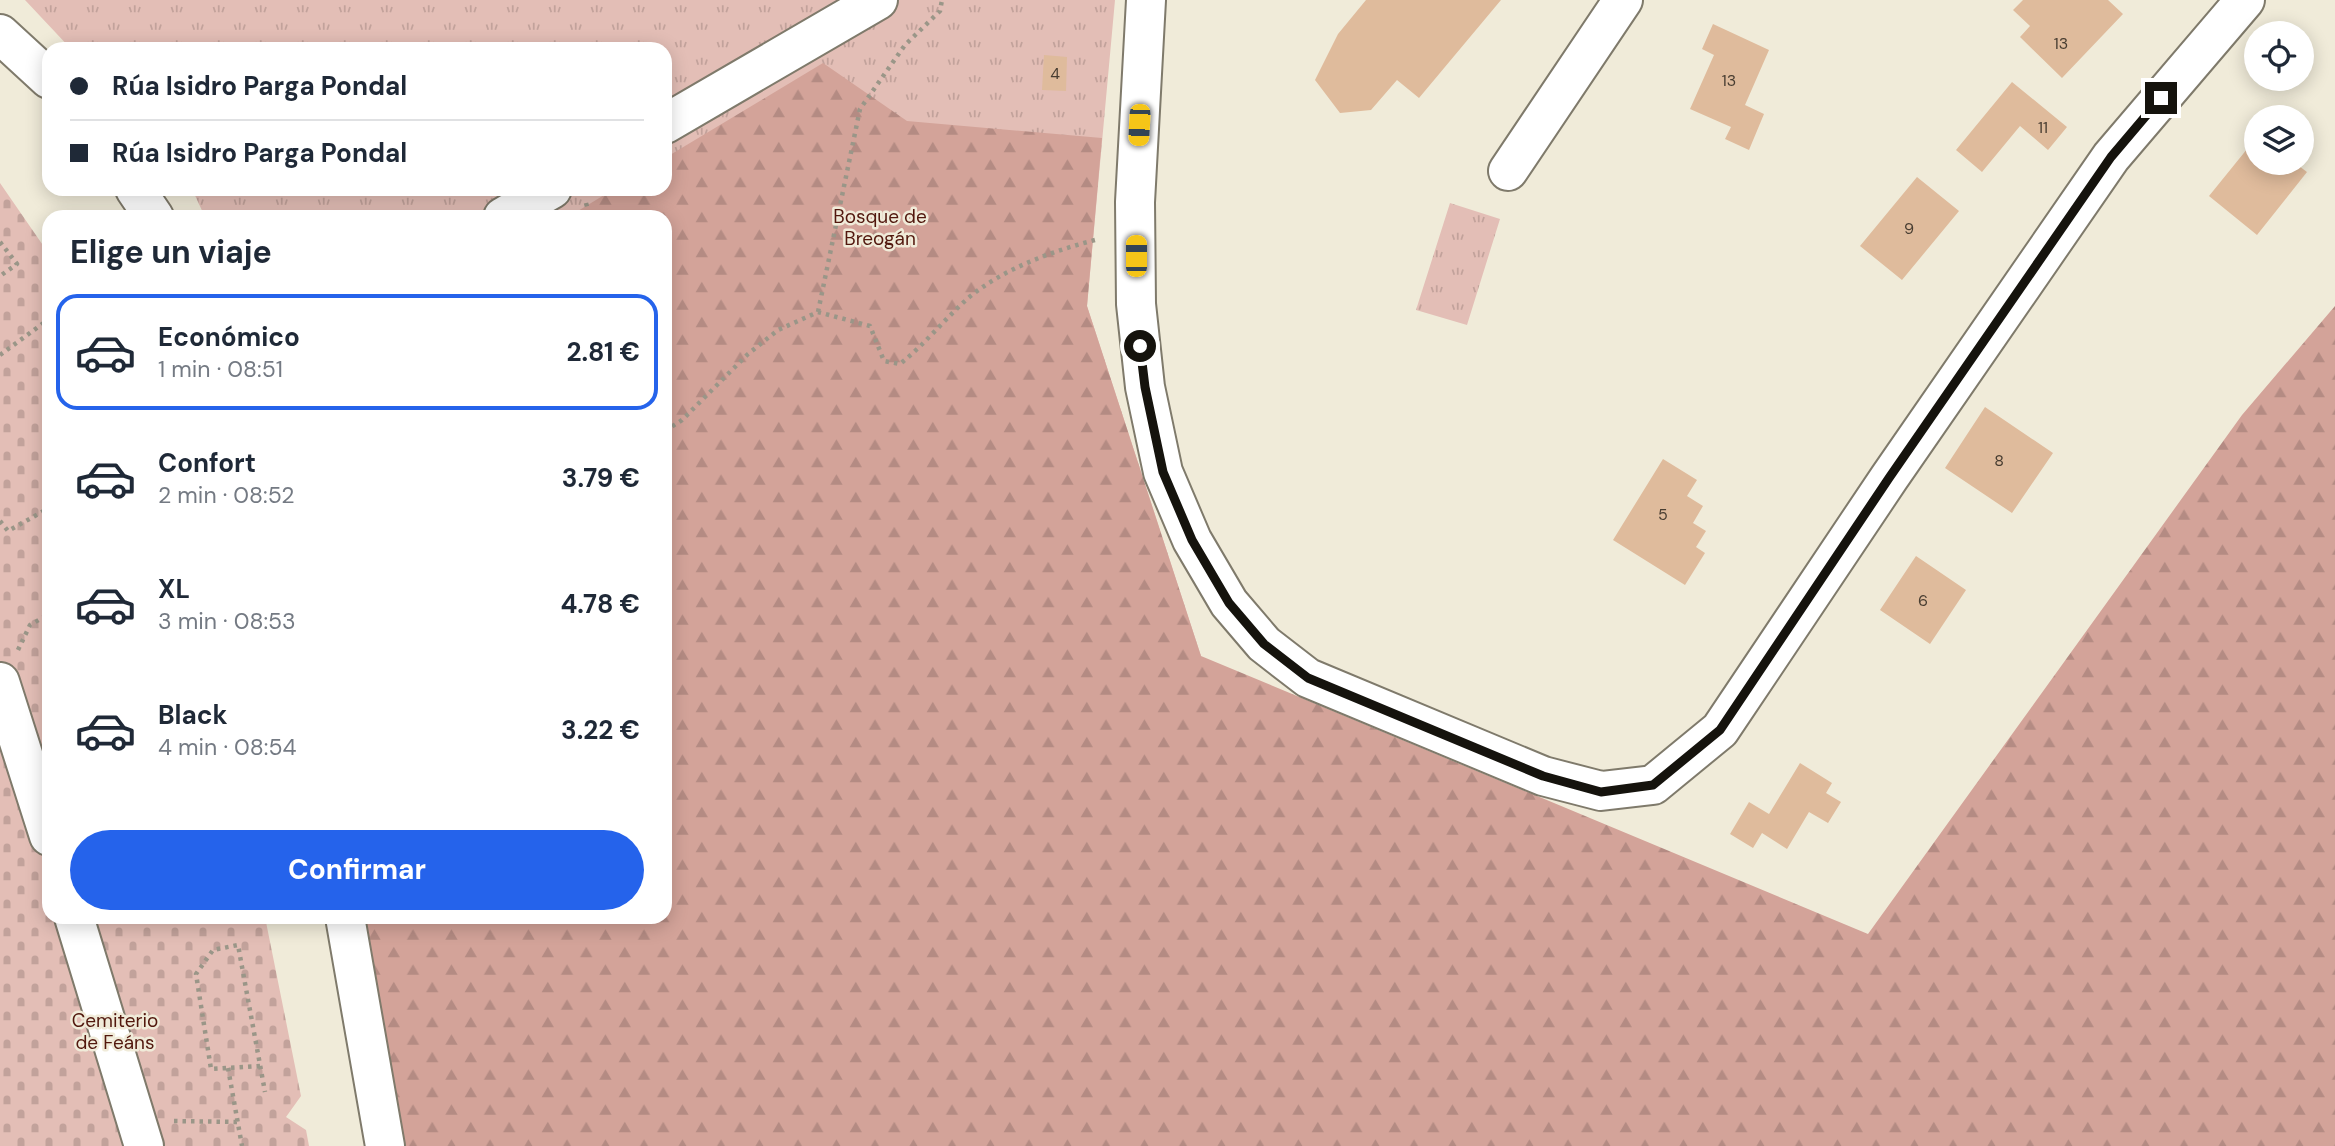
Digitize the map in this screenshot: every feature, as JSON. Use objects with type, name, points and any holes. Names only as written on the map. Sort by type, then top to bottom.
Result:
[{"type":"street","points":[[672,120],[878,0]]},
{"type":"street","points":[[1146,0],[1135,232],[1136,304],[1144,375],[1163,472],[1192,540],[1229,603],[1264,644],[1308,678],[1543,776],[1601,792],[1653,785],[1720,730],[1889,478],[2111,157],[2245,0]]},
{"type":"street","points":[[1508,171],[1623,0]]},
{"type":"street","points":[[0,34],[42,73]]},
{"type":"street","points":[[515,210],[540,196]]},
{"type":"street","points":[[1,684],[42,813]]},
{"type":"street","points":[[76,924],[141,1133]]},
{"type":"street","points":[[346,924],[386,1146]]},
{"type":"path","points":[[818,312],[860,109],[905,45],[940,11],[942,0]]},
{"type":"path","points":[[672,426],[768,338],[818,312],[870,326],[884,360],[900,364],[922,347],[968,298],[1021,266],[1060,249],[1135,232]]},
{"type":"path","points":[[0,242],[17,264],[0,276]]},
{"type":"path","points":[[0,355],[42,324]]},
{"type":"path","points":[[0,521],[8,531],[42,512]]},
{"type":"path","points":[[1,684],[30,625],[42,618]]},
{"type":"path","points":[[260,1066],[211,1069],[196,974],[213,950],[238,945],[265,1092]]},
{"type":"path","points":[[229,1068],[242,1146]]},
{"type":"path","points":[[141,1133],[238,1122]]},
{"type":"green space","name":"Bosque de Breogán","points":[[25,0],[1115,0],[1087,306],[1201,656],[672,223],[672,210],[202,210],[195,196],[672,196],[672,42],[64,42]]},
{"type":"green space","points":[[823,63],[907,121],[1102,138],[1087,306],[1201,656],[1868,934],[2242,415],[2335,306],[2335,1146],[394,1146],[362,924],[672,924],[672,210],[580,210],[602,196],[672,196],[672,154]]},
{"type":"green space","name":"Cemiterio de Feáns","points":[[0,183],[42,244],[42,924],[266,924],[301,1096],[286,1117],[306,1130],[309,1146],[0,1146]]},
{"type":"green space","points":[[1450,203],[1500,219],[1467,325],[1416,310]]},
{"type":"building","points":[[1366,0],[1501,0],[1419,98],[1397,80],[1371,110],[1340,113],[1315,80],[1338,34]]},
{"type":"building","points":[[2023,0],[2108,0],[2123,14],[2062,78],[2020,37],[2030,26],[2013,10]]},
{"type":"building","points":[[1713,24],[1769,50],[1745,105],[1764,114],[1749,150],[1725,139],[1731,127],[1690,109],[1714,55],[1702,49]]},
{"type":"building","points":[[1044,55],[1067,57],[1066,91],[1042,90]]},
{"type":"building","points":[[2012,82],[2067,127],[2048,150],[2020,126],[1982,172],[1956,150]]},
{"type":"building","points":[[2244,153],[2244,175],[2305,175],[2257,235],[2209,196]]},
{"type":"building","points":[[1917,177],[1959,211],[1902,280],[1860,246]]},
{"type":"building","points":[[1985,407],[2053,453],[2012,513],[1945,468]]},
{"type":"building","points":[[1663,459],[1697,480],[1687,496],[1703,506],[1693,523],[1706,531],[1696,547],[1705,553],[1685,585],[1613,540]]},
{"type":"building","points":[[1916,556],[1966,590],[1930,644],[1880,610]]},
{"type":"building","points":[[1800,763],[1832,783],[1826,793],[1841,802],[1828,823],[1809,812],[1787,849],[1762,833],[1753,848],[1730,834],[1749,802],[1769,814]]},
{"type":"route","points":[[1140,346],[1145,387],[1163,472],[1192,540],[1229,603],[1264,644],[1308,678],[1543,776],[1601,792],[1653,785],[1720,730],[1889,478],[2111,157],[2161,98]]}]
